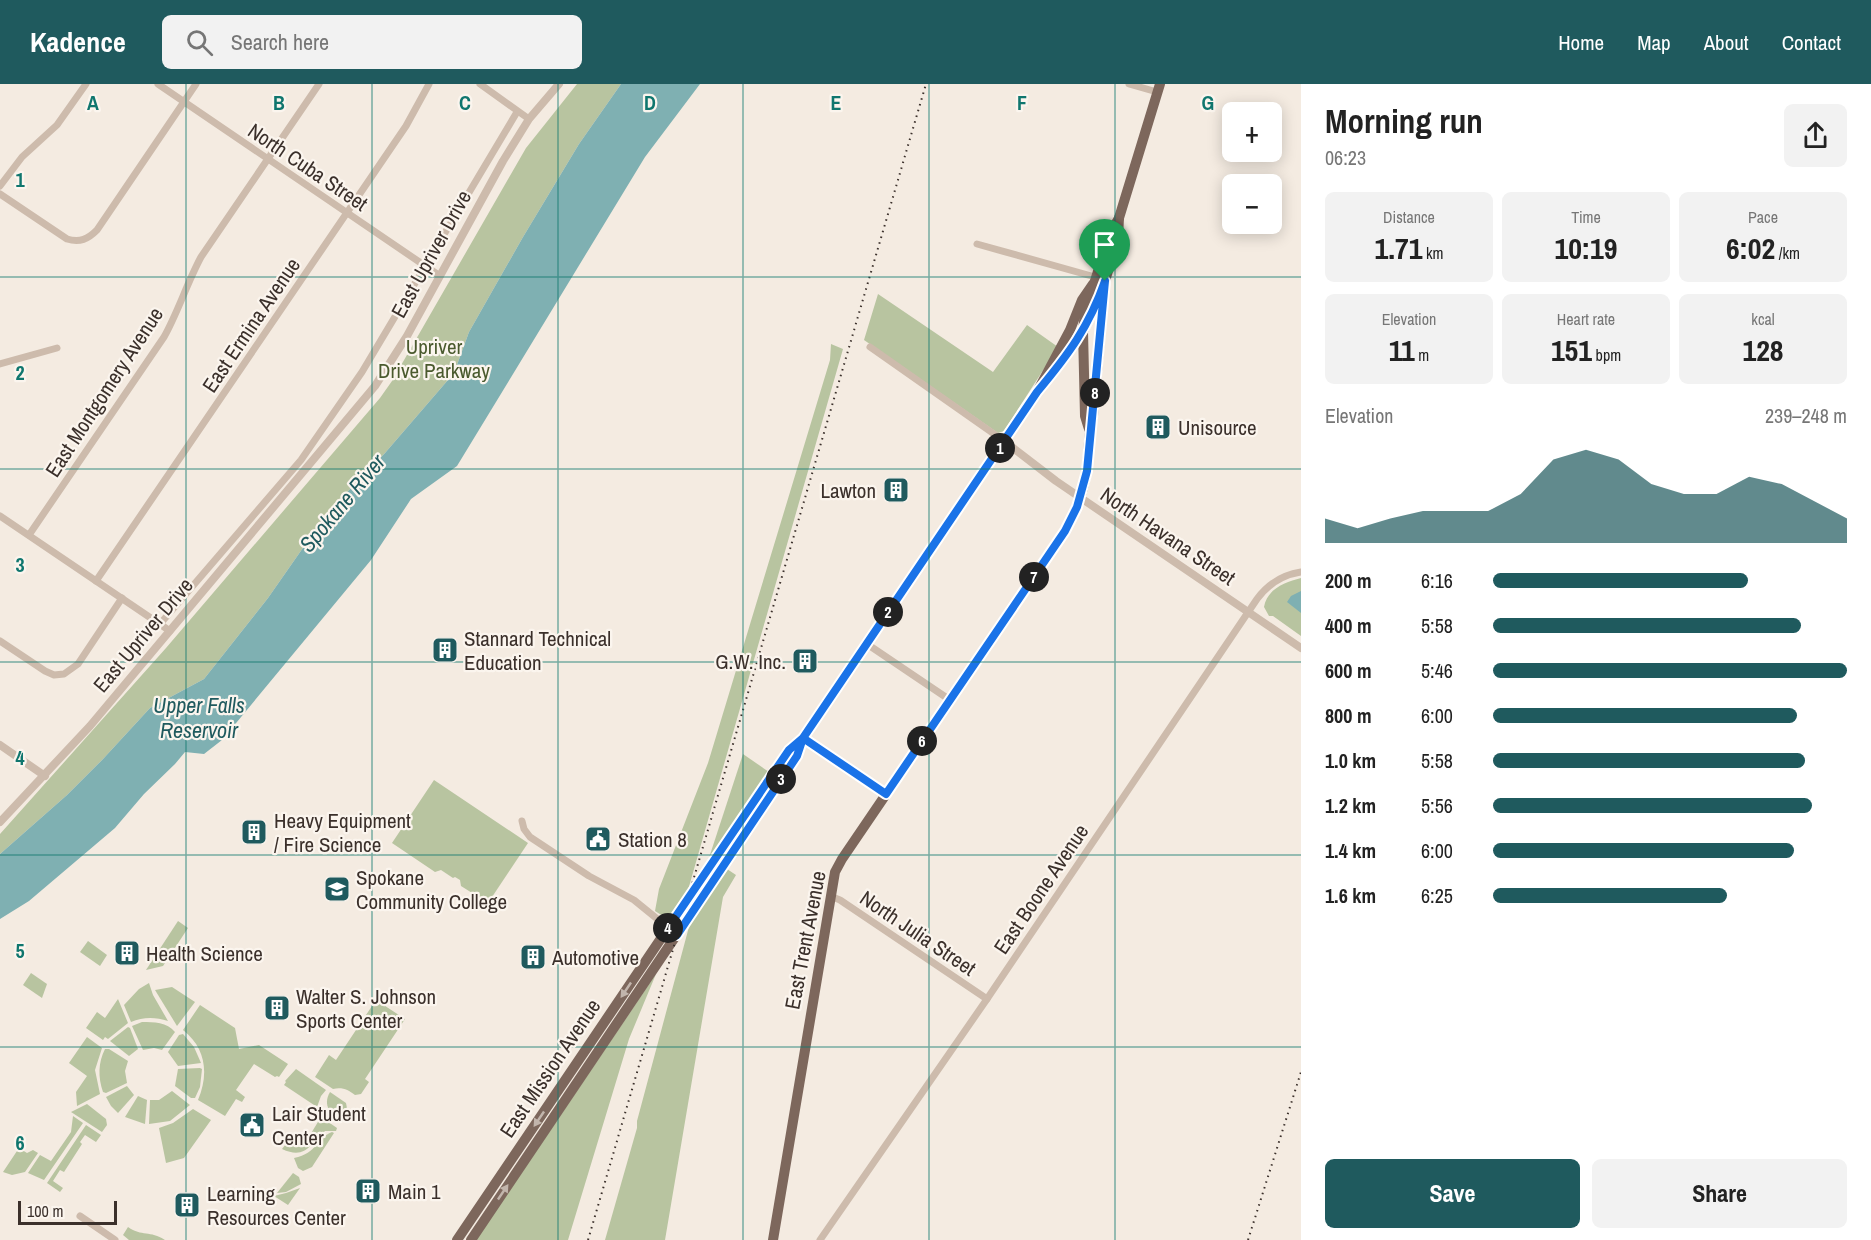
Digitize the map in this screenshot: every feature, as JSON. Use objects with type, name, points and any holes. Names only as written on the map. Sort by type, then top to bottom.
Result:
[{"type":"main road","name":"East Trent Avenue","points":[[1089,430],[1085,416],[1083,331],[1085,312],[1118,237],[1119,218],[1159,88]]},
{"type":"main road","name":"East Trent Avenue","points":[[773,1240],[830,896],[838,866],[1065,531],[1080,498],[1087,471],[1089,430],[1093,416],[1098,281]]},
{"type":"main road","name":"East Mission Avenue","points":[[471,1240],[789,750],[802,740],[1037,392],[1070,330],[1082,300],[1098,281]]},
{"type":"main road","name":"East Mission Avenue","points":[[1037,392],[1059,366],[1083,331]]},
{"type":"main road","name":"East Mission Avenue","points":[[457,1240],[673,932]]},
{"type":"street","points":[[0,186],[22,157],[57,125],[86,84]]},
{"type":"street","name":"North Cuba Street","points":[[158,84],[440,276]]},
{"type":"street","points":[[0,194],[67,239],[74,242],[84,240],[97,230],[196,84]]},
{"type":"street","name":"East Montgomery Avenue","points":[[29,536],[164,337],[201,257],[319,84]]},
{"type":"street","name":"East Ermina Avenue","points":[[96,581],[406,126],[429,84]]},
{"type":"street","points":[[480,84],[529,119]]},
{"type":"street","name":"East Upriver Drive","points":[[160,624],[375,386],[407,336],[503,160],[529,119],[559,84]]},
{"type":"street","points":[[1129,84],[1159,88]]},
{"type":"street","name":"East Upriver Drive","points":[[0,822],[90,726],[170,631],[305,463],[517,112]]},
{"type":"street","points":[[977,244],[1098,281]]},
{"type":"street","name":"North Havana Street","points":[[870,347],[1004,441],[1080,498],[1301,648]]},
{"type":"street","points":[[0,364],[57,348]]},
{"type":"street","points":[[0,516],[170,631]]},
{"type":"street","name":"East Boone Avenue","points":[[820,1240],[987,999],[1248,612],[1262,593],[1274,582],[1290,574],[1301,572]]},
{"type":"street","points":[[0,640],[45,671],[54,675],[64,674],[78,664],[122,598]]},
{"type":"street","points":[[867,644],[950,700]]},
{"type":"street","points":[[802,740],[886,794]]},
{"type":"street","points":[[0,745],[45,776]]},
{"type":"street","points":[[522,821],[530,837],[590,876],[634,900],[673,932]]},
{"type":"street","name":"North Julia Street","points":[[830,896],[840,900],[987,999]]},
{"type":"street","points":[[80,1215],[115,1240]]},
{"type":"green space","name":"Upriver Drive Parkway","points":[[577,84],[621,84],[579,144],[523,237],[469,332],[454,373],[385,453],[328,512],[268,598],[204,679],[150,708],[67,795],[0,854],[0,834],[166,648],[380,398],[526,148]]},
{"type":"green space","points":[[878,294],[993,372],[1027,325],[1058,347],[1004,431],[998,433],[864,340]]},
{"type":"green space","points":[[831,344],[843,349],[688,890],[666,918],[655,911],[659,889],[708,763],[830,360]]},
{"type":"green space","points":[[1301,578],[1301,636],[1273,616],[1269,616],[1264,607],[1273,591],[1283,584]]},
{"type":"green space","points":[[743,754],[769,772],[706,867]]},
{"type":"green space","points":[[434,780],[528,843],[488,903],[461,886],[460,880],[441,870],[435,872],[392,843]]},
{"type":"green space","points":[[727,869],[736,875],[723,897],[665,1240],[605,1240],[637,1128],[690,923]]},
{"type":"green space","points":[[178,921],[188,928],[163,966],[146,970]]},
{"type":"green space","points":[[88,941],[107,955],[100,966],[80,952]]},
{"type":"green space","points":[[31,973],[47,984],[42,998],[23,985]]},
{"type":"green space","points":[[656,974],[629,1039],[568,1240],[476,1240]]},
{"type":"green space","points":[[149,983],[168,1021],[149,1018],[131,1022],[124,1005],[139,989]]},
{"type":"green space","points":[[172,987],[195,1002],[177,1026],[155,990]]},
{"type":"green space","points":[[118,999],[128,1023],[108,1039],[105,1037],[103,1040],[86,1028],[97,1012],[105,1018]]},
{"type":"green space","points":[[376,1000],[405,1019],[365,1079],[369,1082],[361,1094],[355,1095],[340,1088],[333,1089],[315,1077],[329,1055],[336,1060]]},
{"type":"green space","points":[[200,1005],[235,1028],[239,1049],[259,1045],[288,1064],[279,1077],[275,1077],[254,1064],[236,1090],[245,1097],[242,1102],[236,1099],[225,1116],[198,1100],[204,1081],[203,1062],[197,1045],[183,1030]]},
{"type":"green space","points":[[142,1022],[164,1024],[175,1032],[162,1050],[154,1048],[143,1050],[132,1026]]},
{"type":"green space","points":[[128,1027],[138,1049],[129,1056],[110,1041]]},
{"type":"green space","points":[[183,1034],[194,1047],[201,1063],[178,1066],[168,1052],[179,1035]]},
{"type":"green space","points":[[87,1037],[102,1048],[95,1070],[100,1094],[77,1106],[76,1092],[87,1076],[69,1063]]},
{"type":"green space","points":[[105,1049],[109,1049],[128,1061],[125,1071],[127,1083],[106,1093],[103,1092],[100,1081],[100,1065]]},
{"type":"green space","points":[[178,1069],[202,1069],[200,1087],[195,1098],[191,1098],[175,1086]]},
{"type":"green space","points":[[296,1069],[326,1090],[317,1107],[284,1085]]},
{"type":"green space","points":[[127,1086],[134,1095],[118,1113],[106,1097]]},
{"type":"green space","points":[[172,1091],[190,1105],[170,1121],[149,1124],[150,1100],[159,1100]]},
{"type":"green space","points":[[330,1092],[346,1103],[348,1114],[342,1122],[331,1113],[327,1106]]},
{"type":"green space","points":[[138,1096],[147,1100],[145,1124],[125,1117]]},
{"type":"green space","points":[[87,1104],[106,1119],[107,1125],[102,1132],[71,1112]]},
{"type":"green space","points":[[193,1109],[211,1120],[184,1158],[166,1163],[159,1128],[173,1123]]},
{"type":"green space","points":[[73,1116],[83,1123],[44,1180],[28,1173],[40,1155],[51,1161],[71,1132]]},
{"type":"green space","points":[[321,1117],[337,1128],[336,1131],[325,1131],[302,1152],[282,1149],[294,1134],[301,1137],[310,1135]]},
{"type":"green space","points":[[86,1125],[101,1135],[96,1142],[85,1135],[80,1142],[82,1144],[64,1172],[60,1170],[53,1181],[63,1188],[60,1192],[47,1183]]},
{"type":"green space","points":[[332,1132],[334,1133],[312,1167],[303,1171],[298,1168],[294,1158],[308,1153]]},
{"type":"green space","points":[[19,1148],[27,1153],[33,1150],[38,1153],[25,1172],[12,1175],[3,1172]]},
{"type":"green space","points":[[293,1173],[299,1177],[301,1184],[286,1192],[277,1193]]},
{"type":"green space","points":[[300,1188],[288,1205],[274,1196],[286,1193]]},
{"type":"green space","points":[[128,1227],[165,1240],[129,1240],[123,1235]]},
{"type":"water","name":"Upper Falls Reservoir","points":[[621,84],[700,84],[645,157],[457,466],[411,499],[371,560],[222,740],[204,754],[185,752],[115,828],[29,901],[0,919],[0,854],[67,795],[150,708],[204,679],[268,598],[328,512],[385,453],[454,373],[469,332],[523,237],[579,144]]},
{"type":"water","points":[[1301,591],[1301,613],[1287,602],[1291,596]]},
{"type":"railway","points":[[588,1240],[926,84]]},
{"type":"railway","points":[[1248,1240],[1301,1072]]},
{"type":"place","name":"Unisource","points":[[1158,427]]},
{"type":"place","name":"Lawton","points":[[896,490]]},
{"type":"place","name":"Stannard Technical Education","points":[[445,650]]},
{"type":"place","name":"G.W. Inc.","points":[[805,661]]},
{"type":"place","name":"Heavy Equipment / Fire Science","points":[[254,832]]},
{"type":"place","name":"Station 8","points":[[598,839]]},
{"type":"place","name":"Spokane Community College","points":[[337,889]]},
{"type":"place","name":"Health Science","points":[[127,953]]},
{"type":"place","name":"Automotive","points":[[533,957]]},
{"type":"place","name":"Walter S. Johnson Sports Center","points":[[277,1008]]},
{"type":"place","name":"Lair Student Center","points":[[252,1125]]},
{"type":"place","name":"Main 1","points":[[368,1191]]},
{"type":"place","name":"Learning Resources Center","points":[[187,1205]]},
{"type":"route","points":[[1105,281],[1091,318],[1083,331],[1059,366],[1037,392],[800,742],[797,756],[677,935],[668,928],[789,750],[800,742],[803,738],[886,794],[1065,531],[1077,507],[1087,471],[1089,430],[1093,416],[1105,281]]},
{"type":"water label","name":"Spokane River","points":[[342,503]]}]
